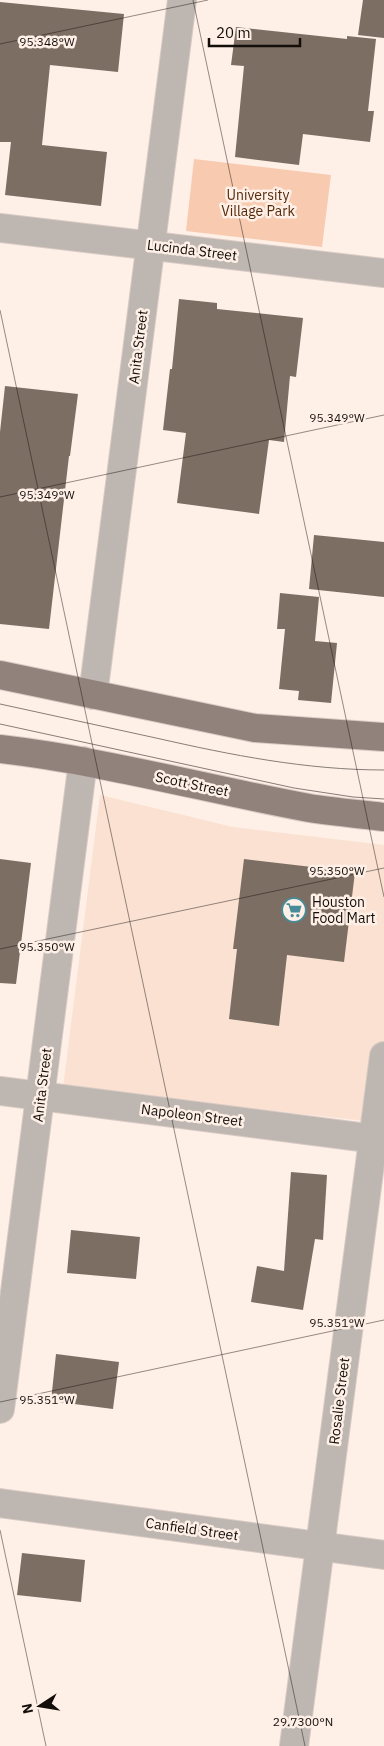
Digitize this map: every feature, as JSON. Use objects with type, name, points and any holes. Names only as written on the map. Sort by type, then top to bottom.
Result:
[{"type":"main road","points":[[0,675],[255,728],[384,737]]},
{"type":"main road","name":"Scott Street","points":[[0,749],[84,762],[310,808],[384,817]]},
{"type":"street","name":"Anita Street","points":[[93,695],[182,0]]},
{"type":"street","name":"Lucinda Street","points":[[0,228],[384,273]]},
{"type":"street","name":"Anita Street","points":[[0,1409],[84,762]]},
{"type":"street","name":"Rosalie Street","points":[[294,1746],[320,1546],[379,1139],[384,1056]]},
{"type":"street","name":"Napoleon Street","points":[[0,1091],[379,1139]]},
{"type":"street","name":"Canfield Street","points":[[0,1503],[384,1555]]},
{"type":"shaded area","points":[[100,795],[233,827],[384,845],[384,1123],[63,1088]]},
{"type":"green space","name":"University Village Park","points":[[194,159],[331,175],[322,247],[186,231]]},
{"type":"building","points":[[363,0],[384,0],[384,38],[358,35]]},
{"type":"building","points":[[0,2],[124,14],[118,72],[50,65],[42,145],[107,152],[101,206],[5,195],[11,142],[0,142]]},
{"type":"building","points":[[236,27],[347,39],[347,36],[376,39],[368,111],[374,111],[370,142],[303,134],[299,165],[235,157],[244,66],[231,65]]},
{"type":"building","points":[[179,299],[217,303],[217,309],[303,318],[296,377],[290,376],[284,442],[269,440],[259,514],[177,503],[186,433],[163,430],[170,369],[172,369]]},
{"type":"building","points":[[5,386],[78,394],[49,629],[0,624],[0,432]]},
{"type":"building","points":[[314,535],[384,542],[384,597],[309,589]]},
{"type":"building","points":[[280,593],[319,597],[315,641],[337,643],[331,703],[298,700],[299,691],[279,689],[285,629],[277,629]]},
{"type":"building","points":[[0,859],[31,863],[16,984],[0,983]]},
{"type":"building","name":"Houston Food Mart","points":[[244,859],[355,872],[344,962],[287,955],[279,1026],[229,1019],[237,949],[233,949]]},
{"type":"building","points":[[291,1172],[327,1175],[323,1240],[315,1239],[303,1310],[251,1302],[257,1266],[284,1271]]},
{"type":"building","points":[[71,1230],[140,1237],[136,1279],[67,1273]]},
{"type":"building","points":[[56,1354],[119,1362],[113,1409],[51,1401]]},
{"type":"building","points":[[22,1553],[85,1560],[81,1602],[17,1595]]},
{"type":"tram line","points":[[0,704],[241,756],[326,767],[384,770]]},
{"type":"tram line","points":[[0,724],[294,788],[353,797],[384,799]]},
{"type":"place","name":"Houston Food Mart","points":[[294,910]]}]
